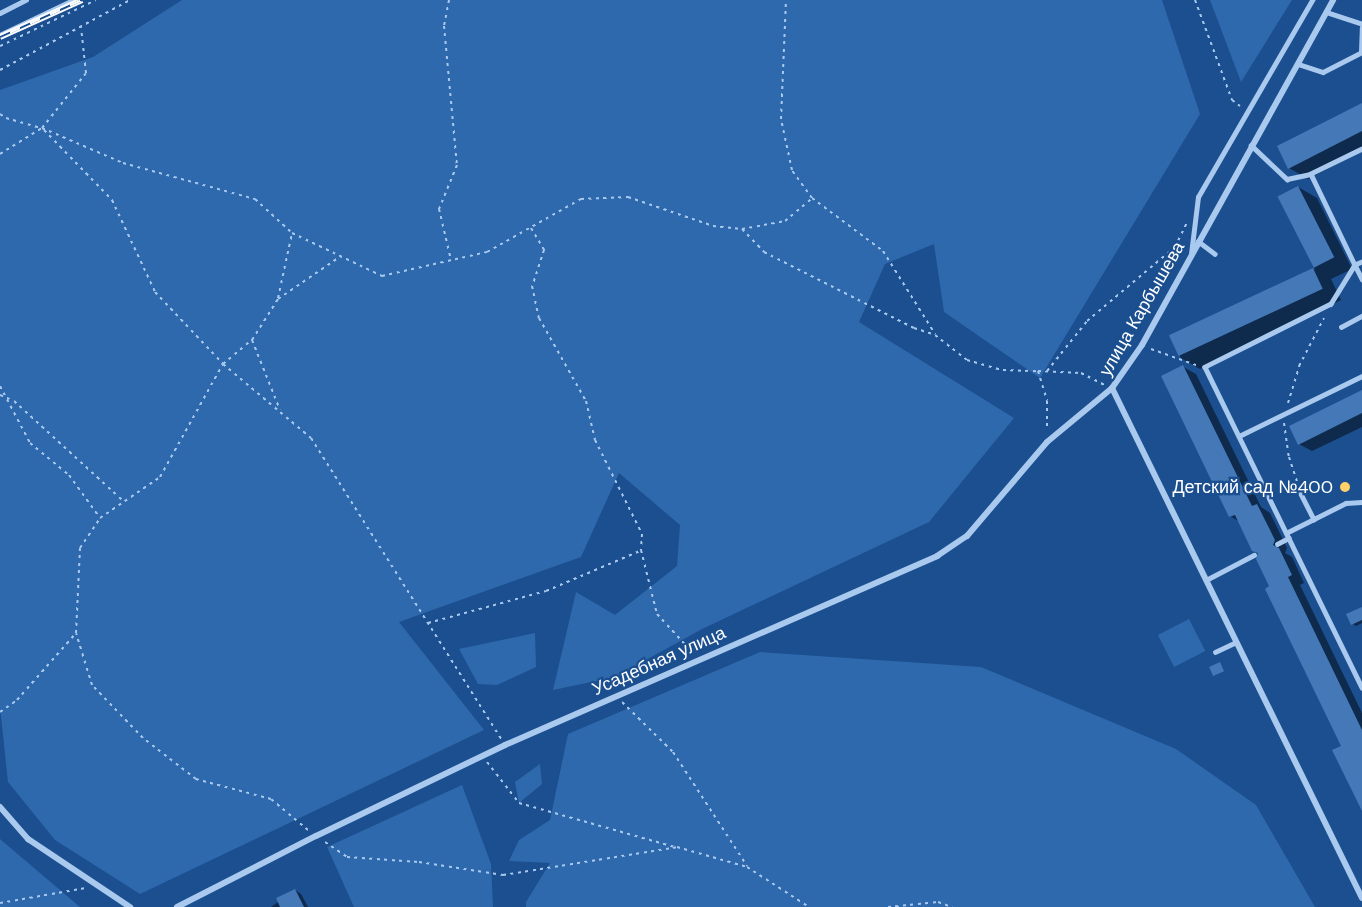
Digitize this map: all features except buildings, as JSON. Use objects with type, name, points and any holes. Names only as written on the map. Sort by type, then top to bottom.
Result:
[{"type":"street","name":"улица Карбышева","points":[[1333,0],[1198,241],[1190,263],[1142,345],[1112,388],[1362,898]]},
{"type":"street","name":"Усадебная улица","points":[[177,907],[316,836],[483,756],[937,556],[967,536],[1047,442],[1112,388]]},
{"type":"street","points":[[0,807],[28,839],[130,907]]},
{"type":"lane","points":[[0,13],[26,0]]},
{"type":"lane","points":[[0,34],[73,0]]},
{"type":"lane","points":[[1190,263],[1198,197],[1249,113],[1312,0]]},
{"type":"lane","points":[[1298,63],[1323,72],[1361,52],[1362,26],[1326,12]]},
{"type":"lane","points":[[1251,145],[1287,179],[1311,174],[1362,149]]},
{"type":"lane","points":[[1311,174],[1362,279]]},
{"type":"lane","points":[[1198,241],[1215,254]]},
{"type":"lane","points":[[1362,262],[1355,266],[1331,304],[1205,367],[1362,688]]},
{"type":"lane","points":[[1341,327],[1362,316]]},
{"type":"lane","points":[[1239,436],[1362,376]]},
{"type":"lane","points":[[1299,490],[1314,519]]},
{"type":"lane","points":[[1277,544],[1287,535],[1346,503],[1362,502]]},
{"type":"lane","points":[[1206,580],[1254,555]]},
{"type":"lane","points":[[1215,652],[1236,642]]},
{"type":"path","points":[[0,46],[96,0]]},
{"type":"path","points":[[0,70],[129,0]]},
{"type":"path","points":[[449,0],[444,26],[457,165],[439,209],[451,260]]},
{"type":"path","points":[[786,0],[781,119],[792,170],[812,198],[883,251],[935,335]]},
{"type":"path","points":[[1194,0],[1232,100],[1249,113]]},
{"type":"path","points":[[0,154],[42,128],[86,73],[81,27]]},
{"type":"path","points":[[0,114],[6,118],[42,128],[123,163],[255,199],[292,233],[382,276],[487,252],[581,199],[628,197],[713,226],[742,229],[785,221],[812,198]]},
{"type":"path","points":[[42,128],[112,200],[155,292],[223,364],[311,438],[506,746]]},
{"type":"path","points":[[1047,371],[1087,321],[1175,248],[1189,218]]},
{"type":"path","points":[[531,228],[544,250],[532,286],[539,318],[586,401],[595,440],[642,534],[641,550],[657,614],[699,660]]},
{"type":"path","points":[[742,229],[764,252],[914,328],[935,335],[967,360],[1003,370],[1081,373],[1112,388]]},
{"type":"path","points":[[292,233],[278,299],[252,340],[223,364],[160,477],[100,518],[80,548],[76,633],[92,685],[143,738],[196,778],[271,799],[316,836],[347,857],[418,862],[503,875],[677,848]]},
{"type":"path","points":[[278,299],[341,256]]},
{"type":"path","points":[[1299,490],[1289,457],[1285,414],[1299,366],[1331,304]]},
{"type":"path","points":[[252,340],[280,412]]},
{"type":"path","points":[[1142,345],[1205,367]]},
{"type":"path","points":[[1038,371],[1047,401],[1047,442]]},
{"type":"path","points":[[0,386],[30,444],[69,475],[100,518]]},
{"type":"path","points":[[0,395],[14,401],[123,501]]},
{"type":"path","points":[[428,623],[546,591],[641,550]]},
{"type":"path","points":[[0,712],[17,700],[76,633]]},
{"type":"path","points":[[616,696],[673,752],[747,867]]},
{"type":"path","points":[[483,756],[519,803],[747,867],[810,907]]},
{"type":"path","points":[[0,903],[98,886]]},
{"type":"path","points":[[888,907],[938,902],[952,907]]},
{"type":"shaded area","points":[[182,0],[1162,0],[1200,114],[1040,378],[944,312],[934,244],[885,264],[859,322],[1014,418],[929,522],[702,629],[615,677],[553,690],[576,592],[615,615],[677,566],[680,525],[619,473],[581,557],[399,622],[484,730],[140,894],[55,840],[8,782],[0,707],[0,90],[93,57]]},
{"type":"shaded area","points":[[1210,0],[1292,0],[1241,82]]},
{"type":"shaded area","points":[[1189,619],[1205,651],[1174,667],[1158,635]]},
{"type":"shaded area","points":[[535,633],[536,667],[497,685],[478,684],[459,649]]},
{"type":"shaded area","points":[[760,652],[981,667],[1176,749],[1256,805],[1315,907],[526,907],[526,902],[550,863],[509,861],[519,840],[550,820],[568,734]]},
{"type":"shaded area","points":[[540,764],[542,784],[519,803],[515,782]]},
{"type":"shaded area","points":[[462,785],[491,864],[493,907],[354,907],[327,847]]},
{"type":"shaded area","points":[[0,839],[80,907],[0,907]]},
{"type":"railway","points":[[0,37],[82,0]]},
{"type":"place","name":"Детский сад №400","points":[[1345,487]]}]
